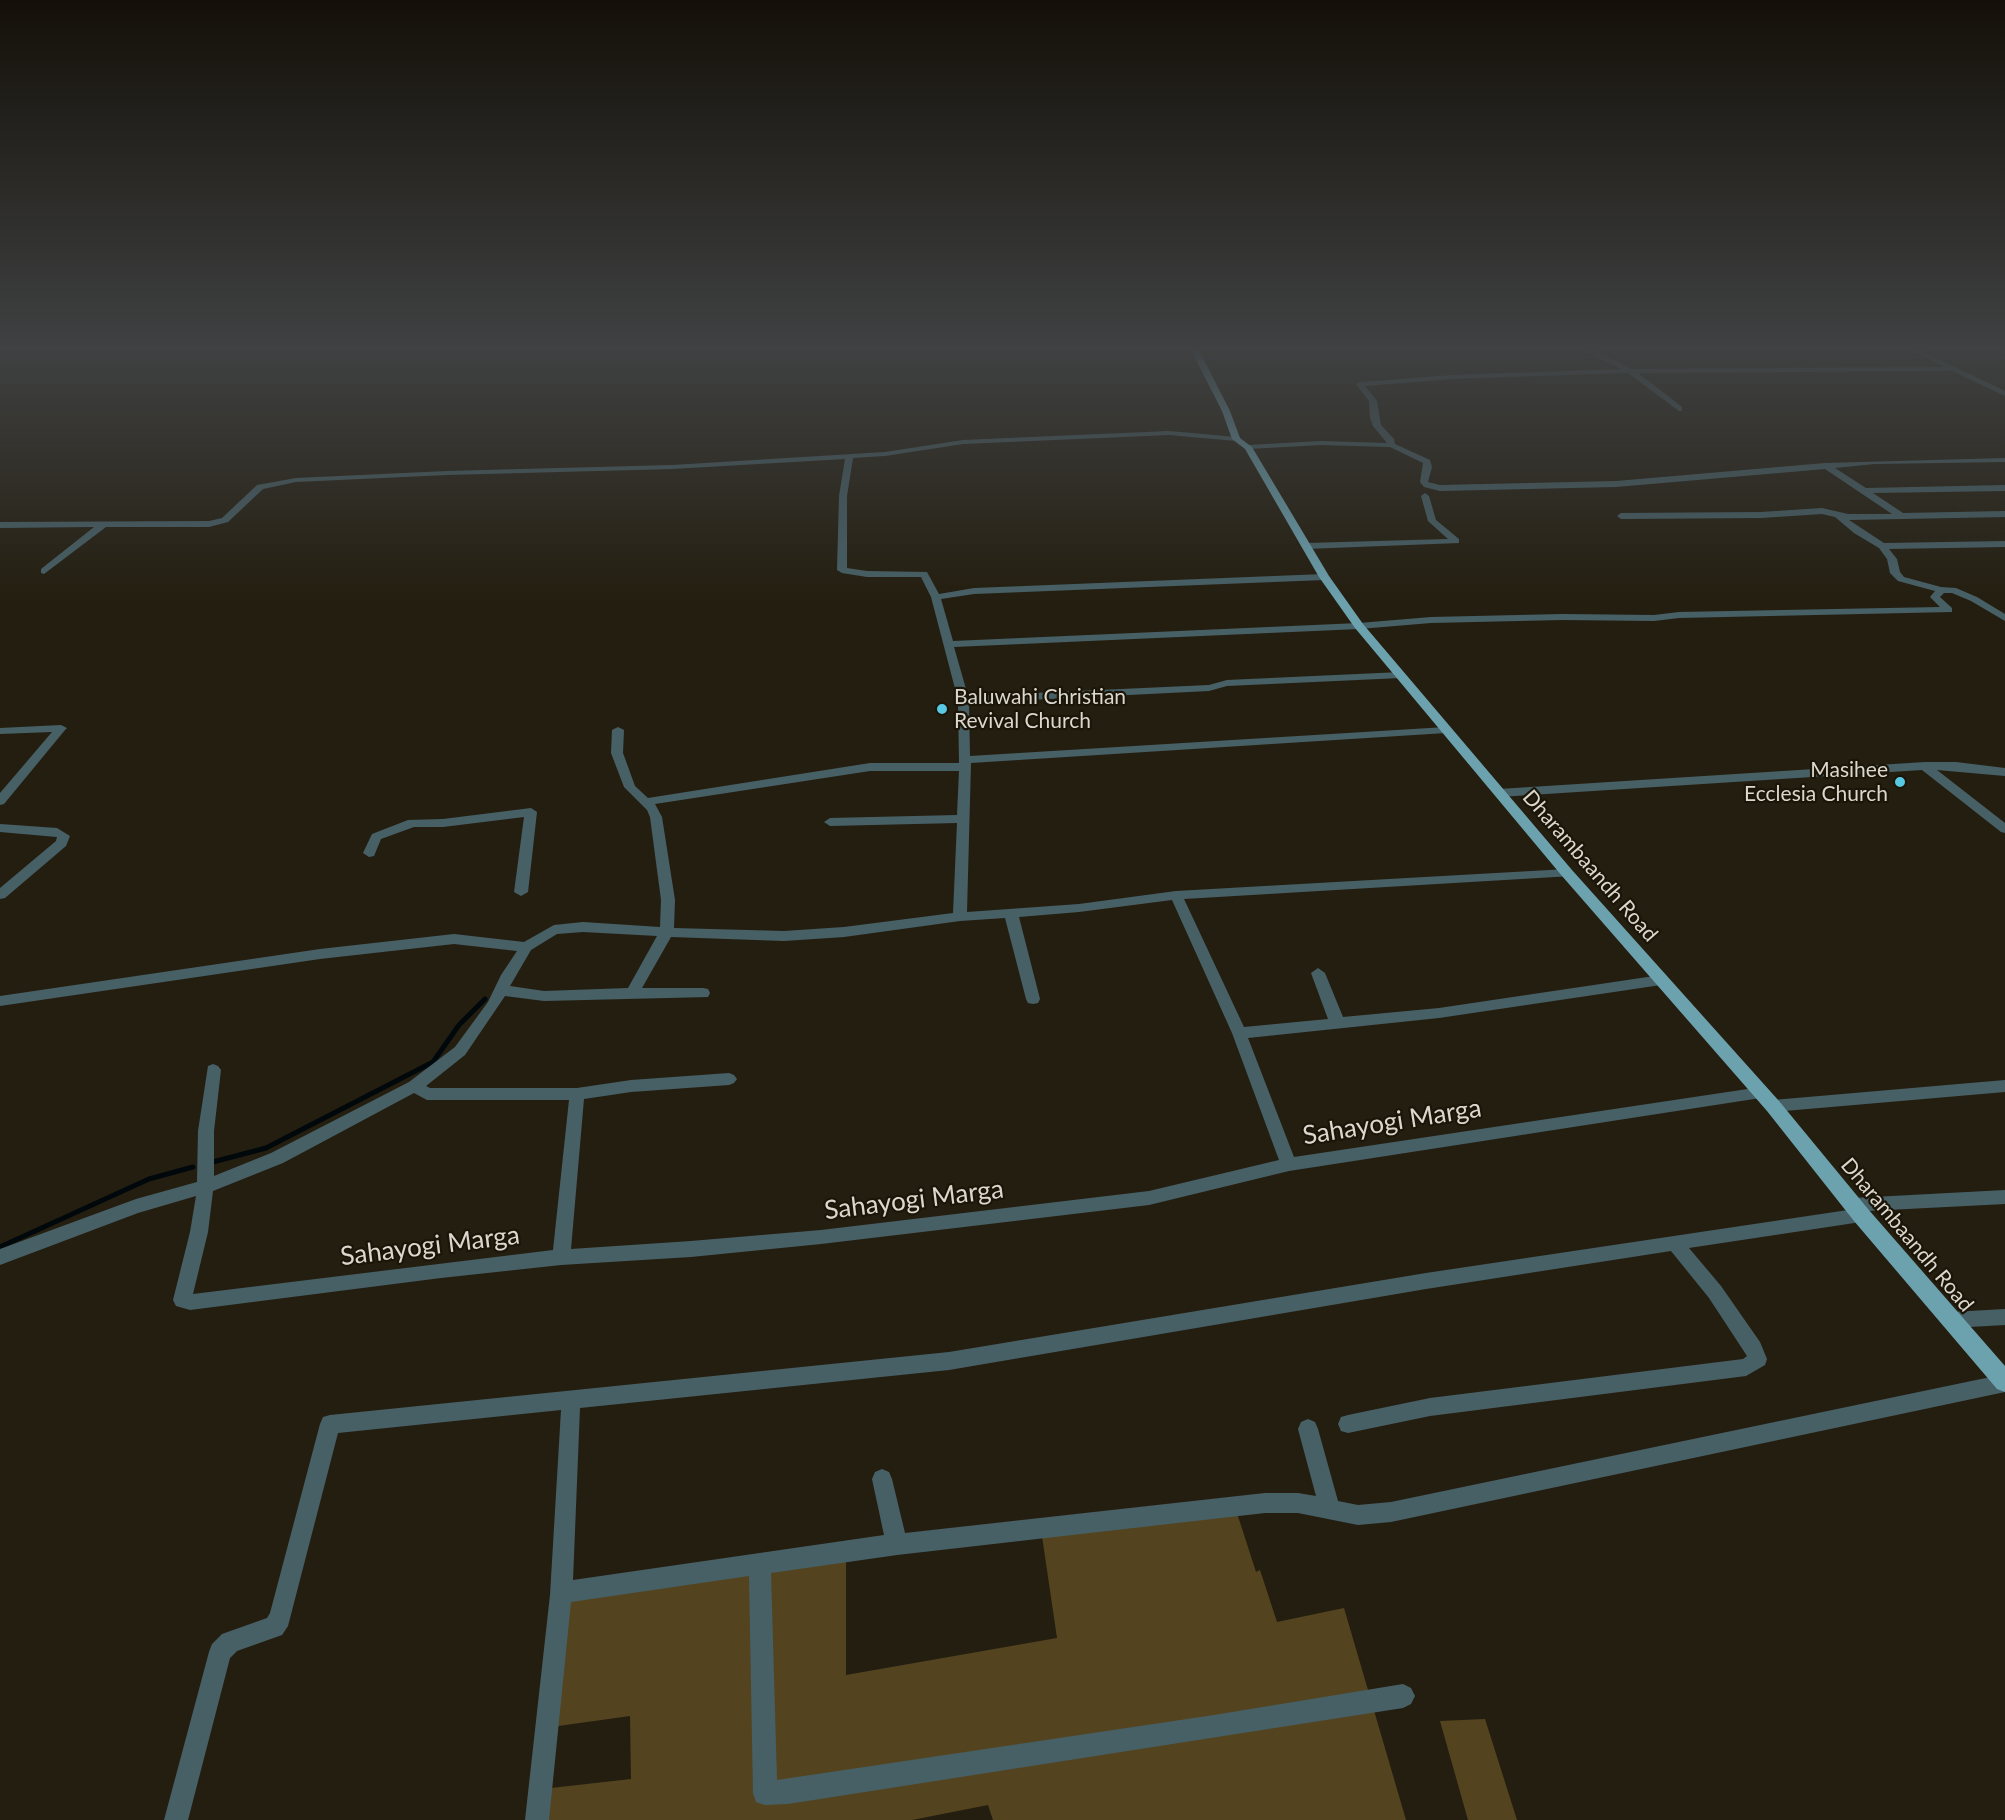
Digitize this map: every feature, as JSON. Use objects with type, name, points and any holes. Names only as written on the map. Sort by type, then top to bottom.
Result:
[{"type":"main road","name":"Dharambaandh Road","points":[[1236,431],[1324,577],[1359,626],[1499,793],[1773,1106],[1857,1210],[2005,1383]]},
{"type":"street","points":[[1382,431],[1391,441],[1391,445]]},
{"type":"street","points":[[0,525],[209,524],[225,520],[260,487],[296,480],[672,467],[849,457],[963,442],[1169,433],[1242,443],[1391,445],[1427,462],[1424,482],[1426,485],[1440,488],[1616,484],[1825,465],[2005,460]]},
{"type":"street","points":[[849,457],[843,496],[842,570],[867,574],[924,574],[936,597],[963,700],[965,764],[960,916]]},
{"type":"street","points":[[1825,465],[1901,516]]},
{"type":"street","points":[[1863,490],[2005,488]]},
{"type":"street","points":[[1306,546],[1456,541],[1432,520],[1425,496]]},
{"type":"street","points":[[1621,516],[1761,515],[1810,511],[1858,518],[2005,514]]},
{"type":"street","points":[[1839,516],[1857,531],[1882,546],[1892,559],[1895,573],[1901,579],[1941,590],[1953,590],[1983,603],[2005,618]]},
{"type":"street","points":[[44,571],[104,524]]},
{"type":"street","points":[[1882,546],[2005,544]]},
{"type":"street","points":[[936,597],[974,591],[1324,577]]},
{"type":"street","points":[[947,644],[1359,626],[1431,620],[1562,617],[1654,618],[1679,615],[1949,610],[1935,597],[1941,590]]},
{"type":"street","points":[[1983,603],[2005,607]]},
{"type":"street","points":[[963,700],[1209,688],[1227,683],[1401,675]]},
{"type":"street","points":[[0,730],[61,728],[0,801]]},
{"type":"street","points":[[618,730],[617,753],[630,787],[652,807],[656,817],[668,900],[667,931],[632,993]]},
{"type":"street","points":[[646,802],[870,767],[965,764],[1446,730]]},
{"type":"street","points":[[1499,793],[1924,766],[1956,766],[2005,772]]},
{"type":"street","points":[[1924,766],[2005,829]]},
{"type":"street","points":[[369,853],[376,837],[412,823],[443,823],[531,812],[521,892]]},
{"type":"street","points":[[830,822],[963,819]]},
{"type":"street","points":[[0,828],[57,832],[64,836],[62,843],[0,895]]},
{"type":"street","points":[[0,1257],[136,1206],[205,1187],[277,1158],[415,1086],[460,1051],[494,1004],[526,947],[554,930],[583,927],[784,936],[844,932],[960,916],[1011,914],[1176,895],[1568,873]]},
{"type":"street","points":[[1176,895],[1239,1033],[1289,1164]]},
{"type":"street","points":[[1011,914],[1033,999]]},
{"type":"street","points":[[0,1001],[320,954],[454,939],[526,947]]},
{"type":"street","points":[[1318,973],[1338,1022]]},
{"type":"street","points":[[1239,1033],[1439,1013],[1661,980]]},
{"type":"street","points":[[500,990],[544,996],[703,993]]},
{"type":"street","points":[[205,1187],[207,1131],[213,1070]]},
{"type":"street","points":[[415,1086],[427,1094],[577,1094],[631,1086],[729,1079]]},
{"type":"street","points":[[1773,1106],[2005,1086]]},
{"type":"street","name":"Sahayogi Marga","points":[[205,1187],[200,1232],[182,1300],[190,1302],[441,1270],[561,1257],[692,1249],[809,1238],[1149,1198],[1289,1164],[1761,1093]]},
{"type":"street","points":[[561,1257],[577,1094]]},
{"type":"street","points":[[176,1820],[220,1652],[230,1642],[274,1627],[280,1618],[330,1424],[949,1361],[1426,1281],[1675,1244],[1857,1210],[2005,1197]]},
{"type":"street","points":[[1348,1424],[1430,1407],[1746,1367],[1758,1359],[1753,1348],[1715,1292],[1675,1244]]},
{"type":"street","points":[[1952,1320],[2005,1317]]},
{"type":"street","points":[[561,1595],[574,1590],[897,1544],[1265,1503],[1298,1503],[1358,1515],[1392,1512],[2005,1383]]},
{"type":"street","points":[[537,1820],[561,1595],[571,1400]]},
{"type":"street","points":[[1308,1429],[1330,1511]]},
{"type":"street","points":[[882,1479],[897,1544]]},
{"type":"street","points":[[760,1564],[765,1793],[799,1790],[1214,1727],[1403,1696]]},
{"type":"shaded area","points":[[1236,1510],[1256,1572],[1260,1570],[1277,1622],[1344,1608],[1406,1820],[993,1820],[988,1805],[912,1820],[546,1820],[551,1788],[631,1779],[630,1716],[551,1727],[565,1601],[846,1560],[846,1675],[1057,1638],[1042,1536]]},
{"type":"shaded area","points":[[1485,1719],[1517,1820],[1468,1820],[1440,1721]]},
{"type":"waterway","points":[[209,1163],[266,1148],[433,1062],[459,1025],[485,999]]},
{"type":"waterway","points":[[0,1247],[149,1179],[193,1167]]},
{"type":"place","name":"Baluwahi Christian Revival Church","points":[[942,709]]},
{"type":"place","name":"Masihee Ecclesia Church","points":[[1900,782]]}]
